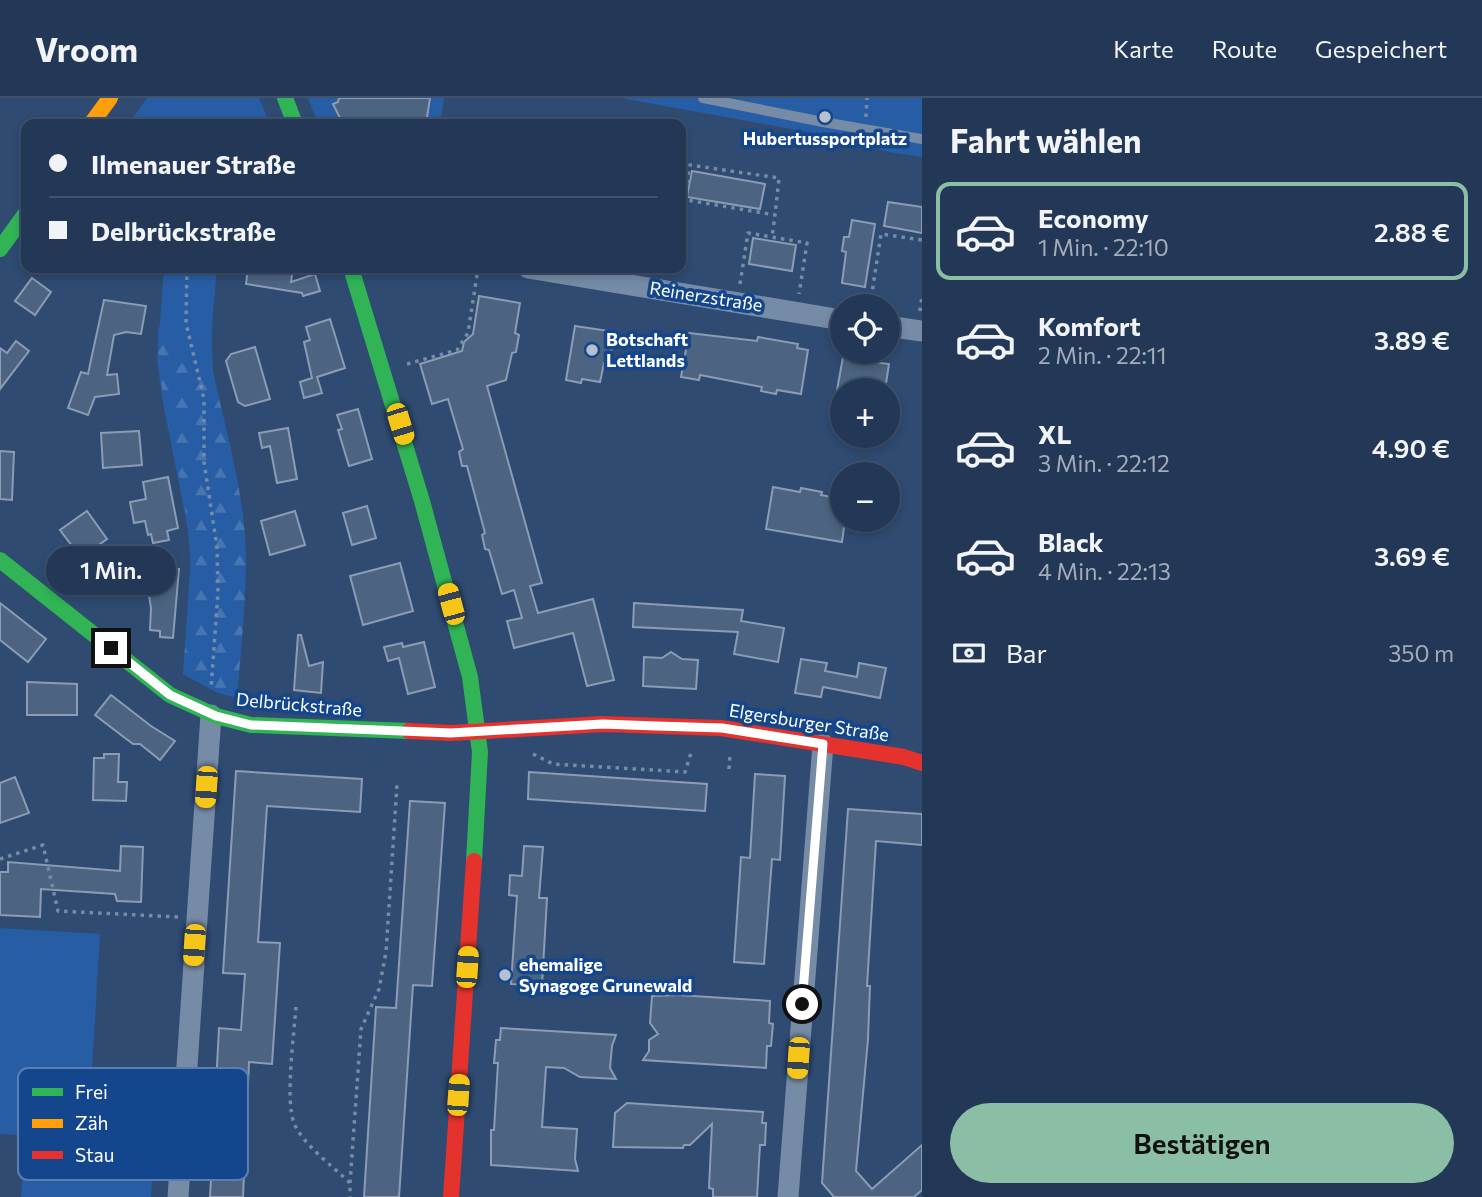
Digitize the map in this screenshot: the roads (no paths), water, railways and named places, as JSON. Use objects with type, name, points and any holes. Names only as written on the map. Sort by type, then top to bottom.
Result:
[{"type":"street","points":[[95,119],[110,98]]},
{"type":"street","points":[[285,98],[293,119]]},
{"type":"street","points":[[0,249],[21,220]]},
{"type":"street","points":[[353,273],[416,477],[457,629],[480,732],[480,777],[451,1197]]},
{"type":"street","name":"Reinerzstraße","points":[[558,273],[830,318]]},
{"type":"street","points":[[900,324],[921,322]]},
{"type":"street","name":"Delbrückstraße","points":[[0,560],[170,695],[211,705],[251,725],[419,733],[480,732]]},
{"type":"street","points":[[187,1068],[211,705]]},
{"type":"street","name":"Elgersburger Straße","points":[[480,732],[603,724],[722,728],[904,757],[922,763]]},
{"type":"street","points":[[788,1197],[823,744]]},
{"type":"lane","points":[[703,98],[922,139]]},
{"type":"place","name":"Hubertussportplatz","points":[[825,117]]},
{"type":"place","name":"Botschaft Lettlands","points":[[592,350]]},
{"type":"place","name":"ehemalige Synagoge Grunewald","points":[[505,975]]}]
